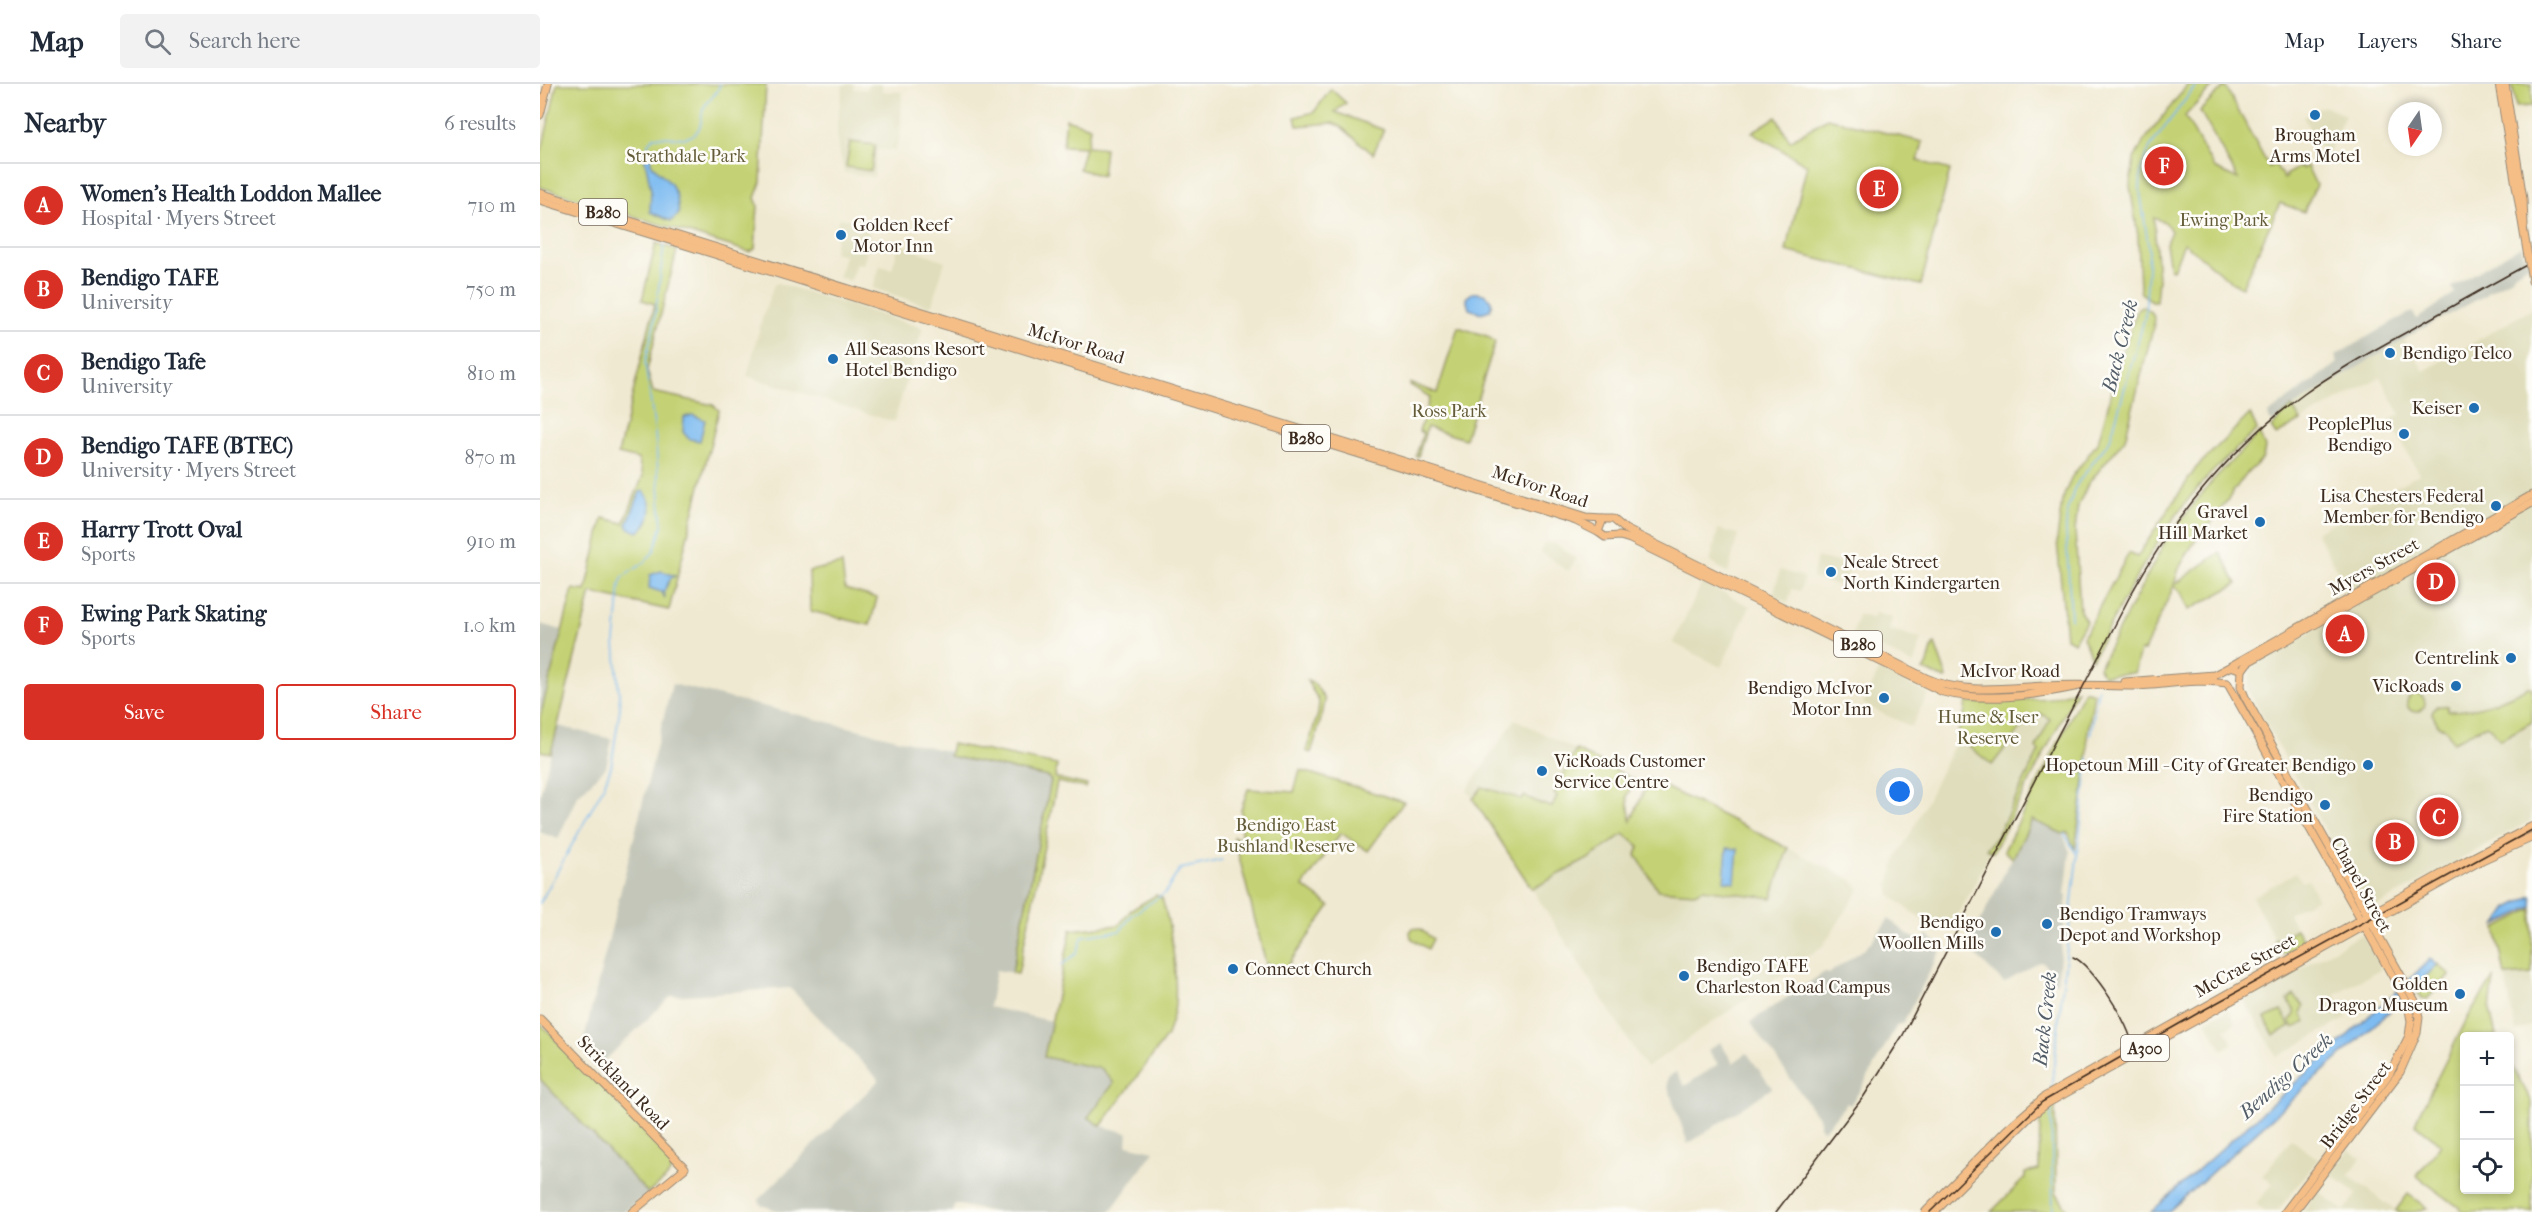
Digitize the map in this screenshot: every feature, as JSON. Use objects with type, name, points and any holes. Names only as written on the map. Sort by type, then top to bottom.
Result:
[{"type":"highway","name":"A300","points":[[2502,846],[2532,827]]},
{"type":"highway","name":"A300","points":[[2502,846],[2532,837]]},
{"type":"highway","name":"McCrae Street","points":[[2009,1132],[2032,1106],[2502,846]]},
{"type":"highway","name":"A300","points":[[1926,1212],[2009,1132]]},
{"type":"highway","name":"A300","points":[[1934,1212],[2009,1132]]},
{"type":"main road","points":[[540,115],[548,84]]},
{"type":"main road","points":[[2499,84],[2515,168]]},
{"type":"main road","points":[[2505,84],[2531,276]]},
{"type":"main road","name":"McIvor Road","points":[[540,193],[667,236]]},
{"type":"main road","name":"McIvor Road","points":[[540,201],[667,236],[1586,518],[1603,519]]},
{"type":"main road","name":"McIvor Road","points":[[762,265],[1576,521],[1598,532]]},
{"type":"main road","name":"Myers Street","points":[[2228,668],[2437,554],[2511,511],[2532,495]]},
{"type":"main road","name":"Myers Street","points":[[2511,511],[2532,504]]},
{"type":"main road","points":[[1598,532],[1603,519]]},
{"type":"main road","name":"B280","points":[[1603,519],[1613,519],[1619,525]]},
{"type":"main road","points":[[1613,536],[1619,525]]},
{"type":"main road","name":"McIvor Road","points":[[1619,525],[1887,659],[1958,691]]},
{"type":"main road","name":"B280","points":[[1598,532],[1605,537],[1613,536]]},
{"type":"main road","name":"McIvor Road","points":[[1613,536],[1628,538],[1932,688],[1958,691],[2098,685],[2210,676],[2228,668]]},
{"type":"main road","name":"Myers Street","points":[[2242,670],[2248,662],[2360,595]]},
{"type":"main road","points":[[1814,623],[1814,627],[1830,638]]},
{"type":"main road","points":[[1887,659],[1904,670],[1904,674]]},
{"type":"main road","points":[[2227,683],[2224,677],[2228,668],[2242,670],[2242,681]]},
{"type":"main road","name":"B280","points":[[2227,683],[2235,685],[2242,681]]},
{"type":"main road","name":"Chapel Street","points":[[2242,681],[2243,695],[2288,782]]},
{"type":"main road","name":"McIvor Road","points":[[2098,685],[2227,683]]},
{"type":"main road","name":"Chapel Street","points":[[2227,683],[2288,782],[2413,1007]]},
{"type":"main road","name":"Bridge Street","points":[[2285,1212],[2296,1203],[2386,1084],[2406,1062],[2419,1021],[2413,1007]]},
{"type":"main road","name":"Strickland Road","points":[[540,1018],[685,1167],[632,1212]]},
{"type":"main road","name":"Bridge Street","points":[[2294,1212],[2296,1203]]},
{"type":"shaded area","points":[[843,84],[854,84],[854,89],[867,90],[868,84],[882,84],[882,91],[902,92],[900,137],[894,151],[877,150],[874,177],[844,173],[837,139],[837,122]]},
{"type":"shaded area","points":[[2324,106],[2345,115],[2326,158],[2303,117]]},
{"type":"shaded area","points":[[838,218],[868,222],[869,243],[863,265],[856,263],[850,281],[838,277],[845,256],[834,252]]},
{"type":"shaded area","points":[[899,244],[945,261],[932,304],[928,306],[873,288],[880,266],[892,269]]},
{"type":"shaded area","points":[[2521,246],[2525,258],[2531,254],[2532,246],[2532,263],[2514,274],[2512,278],[2486,295],[2419,330],[2286,411],[2275,423],[2270,420],[2268,414],[2338,363],[2335,356],[2412,312],[2417,319],[2455,293],[2452,287]]},
{"type":"shaded area","name":"All Seasons Resort Hotel Bendigo","points":[[778,283],[923,328],[894,422],[747,376],[762,319],[774,285]]},
{"type":"shaded area","points":[[2532,309],[2532,820],[2369,910],[2247,689],[2251,668],[2357,605],[2316,532],[2419,474],[2389,420],[2400,414],[2380,377],[2301,421],[2292,407],[2404,340],[2424,371]]},
{"type":"shaded area","points":[[1718,529],[1738,534],[1728,573],[1710,562]]},
{"type":"shaded area","points":[[1544,543],[1556,544],[1577,558],[1568,571],[1541,552]]},
{"type":"shaded area","name":"Neale Street North Kindergarten","points":[[1817,557],[1850,565],[1844,587],[1812,578]]},
{"type":"shaded area","points":[[1780,570],[1804,577],[1800,591],[1792,589],[1788,603],[1773,595]]},
{"type":"shaded area","points":[[1702,583],[1750,606],[1721,667],[1673,643]]},
{"type":"shaded area","points":[[1874,613],[1892,617],[1889,630],[1921,639],[1914,665],[1853,634],[1858,614],[1874,619]]},
{"type":"shaded area","points":[[540,624],[562,630],[540,717]]},
{"type":"shaded area","points":[[1879,670],[1928,694],[1911,727],[1863,704]]},
{"type":"shaded area","points":[[672,684],[950,752],[952,744],[1057,765],[1055,778],[1087,785],[1086,788],[1057,782],[1018,974],[996,970],[989,1007],[1051,1021],[1044,1057],[1102,1069],[1114,1083],[1088,1117],[1101,1126],[1128,1133],[1127,1145],[1154,1151],[1110,1212],[993,1212],[955,1204],[953,1212],[782,1212],[761,1205],[759,1199],[879,1080],[790,988],[671,996],[601,1064],[582,1047]]},
{"type":"shaded area","points":[[2039,713],[2050,719],[2036,748],[2039,750],[1997,836],[1986,848],[1991,852],[1953,925],[1937,932],[1889,894],[1889,884],[1897,856],[1911,833],[1958,737],[1992,764],[2028,719]]},
{"type":"shaded area","points":[[1515,719],[1576,750],[1554,794],[1558,796],[1552,807],[1526,796],[1522,799],[1482,787],[1473,799],[1467,790]]},
{"type":"shaded area","points":[[558,726],[612,739],[606,767],[577,796],[558,839],[540,832],[540,795]]},
{"type":"shaded area","points":[[2032,819],[2063,834],[2070,852],[2057,983],[2053,982],[2044,963],[2040,962],[2004,983],[1967,947]]},
{"type":"shaded area","name":"Bendigo TAFE Charleston Road Campus","points":[[1625,834],[1694,893],[1703,889],[1772,897],[1788,848],[1852,880],[1860,889],[1823,946],[1646,1068],[1532,889],[1588,859]]},
{"type":"shaded area","points":[[2296,872],[2302,882],[2308,879],[2317,898],[2288,914],[2305,943],[2283,956],[2252,897]]},
{"type":"shaded area","points":[[1889,919],[1910,936],[1923,942],[1927,934],[1942,948],[1903,1023],[1897,1025],[1861,1089],[1850,1105],[1847,1103],[1823,1131],[1820,1127],[1820,1120],[1750,1022],[1825,972],[1828,974],[1866,948]]},
{"type":"shaded area","points":[[2360,935],[2363,936],[2381,969],[2335,994],[2347,1018],[2277,1057],[2244,1000]]},
{"type":"shaded area","points":[[2532,974],[2532,1025],[2516,1032],[2505,976]]},
{"type":"shaded area","points":[[2228,1009],[2236,1023],[2225,1029],[2233,1044],[2222,1050],[2206,1021]]},
{"type":"shaded area","points":[[1720,1042],[1733,1063],[1747,1053],[1772,1088],[1688,1144],[1667,1084],[1668,1077],[1676,1072],[1685,1086],[1718,1064],[1708,1050]]},
{"type":"shaded area","points":[[540,1078],[649,1192],[624,1212],[540,1212]]},
{"type":"shaded area","points":[[2291,1139],[2318,1159],[2277,1212],[2263,1212],[2256,1203],[2273,1184],[2262,1176]]},
{"type":"shaded area","points":[[2349,1149],[2361,1158],[2349,1175],[2397,1212],[2302,1212],[2318,1191],[2344,1211],[2357,1194],[2331,1174]]},
{"type":"green space","name":"Strathdale Park","points":[[557,84],[766,84],[761,182],[755,198],[758,205],[755,249],[749,252],[540,187],[540,158]]},
{"type":"green space","name":"Ewing Park","points":[[2188,84],[2215,84],[2185,116],[2214,168],[2238,179],[2200,111],[2225,86],[2269,167],[2275,164],[2284,179],[2287,177],[2285,175],[2301,166],[2302,169],[2307,166],[2316,185],[2304,212],[2280,203],[2242,287],[2233,283],[2184,243],[2173,270],[2170,269],[2166,243],[2171,231],[2165,222],[2154,218],[2158,280],[2156,301],[2152,301],[2141,293],[2140,289],[2138,236],[2130,186],[2134,159],[2144,141]]},
{"type":"green space","points":[[2512,84],[2532,84],[2532,106],[2516,107]]},
{"type":"green space","points":[[1331,89],[1346,103],[1335,112],[1384,130],[1373,154],[1340,126],[1333,123],[1297,126],[1295,117],[1314,112]]},
{"type":"green space","points":[[1776,117],[1790,141],[1827,118],[1923,142],[1918,161],[1950,170],[1921,285],[1786,251],[1807,165],[1752,132]]},
{"type":"green space","points":[[1066,119],[1090,127],[1087,146],[1105,148],[1102,176],[1079,169],[1085,147],[1063,146]]},
{"type":"green space","points":[[850,142],[875,145],[871,171],[846,167]]},
{"type":"green space","points":[[656,243],[677,250],[647,370],[653,392],[713,405],[719,410],[669,610],[591,593],[551,753],[540,751],[540,717],[573,589],[586,591],[603,518],[624,523],[643,476],[638,459],[618,454],[655,304],[642,300]]},
{"type":"green space","points":[[2142,306],[2152,313],[2155,320],[2125,439],[2088,484],[2078,506],[2075,530],[2080,611],[2086,621],[2074,642],[2066,638],[2057,540],[2062,501],[2071,478],[2098,442],[2125,344],[2138,308]]},
{"type":"green space","name":"Ross Park","points":[[1458,327],[1487,336],[1495,342],[1465,439],[1427,427],[1418,457],[1416,456],[1423,433],[1419,431],[1430,397],[1410,383],[1437,393]]},
{"type":"green space","points":[[2292,407],[2301,421],[2276,435],[2271,427]]},
{"type":"green space","points":[[2250,414],[2257,430],[2210,474],[2171,522],[2143,566],[2092,659],[2083,637],[2129,553],[2137,557],[2196,468]]},
{"type":"green space","points":[[2259,433],[2265,447],[2263,458],[2245,475],[2209,526],[2199,534],[2179,568],[2174,585],[2220,552],[2237,584],[2189,610],[2181,592],[2174,586],[2144,651],[2140,651],[2134,673],[2103,675],[2099,667],[2167,538],[2212,481]]},
{"type":"green space","points":[[842,564],[845,589],[877,598],[870,625],[810,611],[809,571]]},
{"type":"green space","points":[[1935,644],[1946,679],[1923,670],[1927,667]]},
{"type":"green space","points":[[1307,681],[1315,684],[1325,700],[1311,753],[1306,751],[1318,714],[1319,701]]},
{"type":"green space","points":[[2528,687],[2532,688],[2532,722],[2500,740],[2486,725],[2453,742],[2445,728],[2438,726],[2432,713],[2436,706],[2448,706],[2448,711],[2480,707]]},
{"type":"green space","name":"Hume & Iser Reserve","points":[[2077,690],[1993,852],[1986,849],[1997,836],[2039,751],[2036,748],[2050,719],[2040,713],[2032,722],[2028,719],[1992,765],[1956,735],[1963,722],[1966,703],[2051,698]]},
{"type":"green space","points":[[2084,690],[2094,693],[2075,850],[2068,832],[2063,834],[2032,820],[2013,858],[2004,851]]},
{"type":"green space","points":[[2416,694],[2422,697],[2425,703],[2422,709],[2416,712],[2410,709],[2407,703],[2410,697]]},
{"type":"green space","points":[[952,744],[1057,765],[1055,778],[1087,785],[1086,788],[1057,782],[1018,974],[1012,973],[1051,781],[1048,777],[949,756]]},
{"type":"green space","points":[[1576,750],[1635,780],[1627,796],[1631,821],[1649,779],[1788,848],[1772,898],[1703,889],[1694,893],[1658,890],[1636,855],[1639,846],[1624,834],[1588,859],[1532,889],[1473,799],[1482,787],[1522,799],[1525,796],[1552,807],[1557,796],[1554,794]]},
{"type":"green space","name":"Bendigo East Bushland Reserve","points":[[1300,770],[1404,802],[1368,851],[1341,833],[1303,886],[1330,906],[1286,968],[1266,964],[1234,837],[1241,839],[1241,810],[1248,789],[1294,792]]},
{"type":"green space","points":[[1156,895],[1162,898],[1171,937],[1175,978],[1174,1013],[1167,1036],[1101,1126],[1088,1117],[1114,1083],[1102,1069],[1044,1057],[1071,930],[1119,925],[1131,910]]},
{"type":"green space","points":[[2532,909],[2532,974],[2505,976],[2496,928]]},
{"type":"green space","points":[[1413,928],[1420,929],[1433,939],[1428,949],[1411,938],[1410,932]]},
{"type":"green space","points":[[2296,929],[2304,943],[2283,955],[2274,940],[2277,939],[2281,946],[2290,940],[2287,934]]},
{"type":"green space","points":[[2438,964],[2450,975],[2427,999],[2422,999],[2415,987]]},
{"type":"green space","points":[[2494,977],[2490,1010],[2495,1032],[2460,1032]]},
{"type":"green space","points":[[2294,995],[2304,1006],[2301,1013],[2306,1022],[2294,1028],[2290,1020],[2294,1016],[2294,1010],[2288,1000]]},
{"type":"green space","points":[[2281,1011],[2291,1026],[2274,1035],[2265,1018]]},
{"type":"green space","points":[[540,1023],[671,1157],[673,1163],[670,1173],[648,1193],[540,1079]]},
{"type":"green space","points":[[2460,1033],[2460,1194],[2514,1194],[2514,1070],[2532,1102],[2532,1212],[2465,1212],[2417,1176],[2441,1144],[2415,1124]]},
{"type":"green space","points":[[2055,1105],[2056,1192],[2069,1212],[1991,1212],[2025,1178],[2025,1173],[2039,1170],[2040,1115]]},
{"type":"green space","points":[[2408,1194],[2427,1208],[2415,1212],[2397,1212],[2396,1210]]},
{"type":"water","points":[[643,150],[651,152],[651,164],[671,184],[677,197],[679,214],[671,221],[650,212],[651,190]]},
{"type":"water","points":[[1472,293],[1487,296],[1491,302],[1490,310],[1481,313],[1469,309],[1466,298]]},
{"type":"water","points":[[693,415],[705,420],[700,441],[689,439],[683,432],[684,417]]},
{"type":"water","points":[[644,491],[651,508],[649,519],[638,532],[627,525],[640,492]]},
{"type":"water","points":[[661,571],[675,576],[671,578],[664,591],[665,598],[661,592],[649,588],[650,575]]},
{"type":"water","points":[[1727,848],[1738,849],[1735,882],[1724,881]]},
{"type":"water","points":[[2532,896],[2532,907],[2497,924],[2508,908]]},
{"type":"water","points":[[2430,959],[2437,965],[2413,989],[2408,981]]},
{"type":"water","points":[[2397,991],[2402,1000],[2168,1212],[2151,1212]]},
{"type":"waterway","points":[[649,151],[648,144],[653,137],[679,138],[692,136],[697,132],[704,107],[720,84]]},
{"type":"waterway","name":"Back Creek","points":[[2071,619],[2067,510],[2077,484],[2110,440],[2145,316],[2149,250],[2140,191],[2141,170],[2150,147],[2197,84]]},
{"type":"waterway","points":[[540,903],[603,788],[611,767],[620,708],[615,642],[620,584],[623,577],[646,561],[654,551],[662,526],[655,432],[645,363],[654,325],[664,245]]},
{"type":"waterway","name":"Back Creek","points":[[2090,736],[2098,689]]},
{"type":"waterway","name":"Back Creek","points":[[2051,1091],[2088,758]]},
{"type":"waterway","points":[[2065,834],[2076,853]]},
{"type":"waterway","points":[[1062,965],[1077,953],[1083,936],[1120,931],[1132,915],[1165,893],[1180,869],[1222,860]]},
{"type":"waterway","name":"Back Creek","points":[[2051,1105],[2053,1212]]},
{"type":"tram line","points":[[1930,1212],[2042,1102],[2200,1012],[2532,830]]},
{"type":"tram line","points":[[2073,957],[2090,971],[2119,1012],[2132,1046],[2125,1055]]},
{"type":"railway","points":[[1776,1212],[1864,1096],[1903,1035],[2130,596],[2165,539],[2185,512],[2228,461],[2252,437],[2304,394],[2328,377],[2532,262]]},
{"type":"place","name":"Brougham Arms Motel","points":[[2315,115]]},
{"type":"place","name":"Ewing Park Skating","points":[[2164,166]]},
{"type":"place","name":"Harry Trott Oval","points":[[1879,189]]},
{"type":"place","name":"Golden Reef Motor Inn","points":[[841,235]]},
{"type":"place","name":"Bendigo Telco","points":[[2390,353]]},
{"type":"place","name":"All Seasons Resort Hotel Bendigo","points":[[833,359]]},
{"type":"place","name":"Keiser","points":[[2474,408]]},
{"type":"place","name":"PeoplePlus Bendigo","points":[[2404,434]]},
{"type":"place","name":"Lisa Chesters Federal Member for Bendigo","points":[[2496,506]]},
{"type":"place","name":"Gravel Hill Market","points":[[2260,522]]},
{"type":"place","name":"Neale Street North Kindergarten","points":[[1831,572]]},
{"type":"place","name":"Bendigo TAFE (BTEC)","points":[[2436,582]]},
{"type":"place","name":"Women's Health Loddon Mallee","points":[[2345,634]]},
{"type":"place","name":"Centrelink","points":[[2511,658]]},
{"type":"place","name":"VicRoads","points":[[2456,686]]},
{"type":"place","name":"Bendigo McIvor Motor Inn","points":[[1884,698]]},
{"type":"place","name":"Hopetoun Mill - City of Greater Bendigo","points":[[2368,765]]},
{"type":"place","name":"VicRoads Customer Service Centre","points":[[1542,771]]},
{"type":"place","name":"Bendigo Fire Station","points":[[2325,805]]},
{"type":"place","name":"Bendigo Tafe","points":[[2439,817]]},
{"type":"place","name":"Bendigo TAFE","points":[[2395,842]]},
{"type":"place","name":"Bendigo Tramways Depot and Workshop","points":[[2047,924]]},
{"type":"place","name":"Bendigo Woollen Mills","points":[[1996,932]]},
{"type":"place","name":"Connect Church","points":[[1233,969]]},
{"type":"place","name":"Bendigo TAFE Charleston Road Campus","points":[[1684,976]]},
{"type":"place","name":"Golden Dragon Museum","points":[[2460,994]]},
{"type":"water label","name":"Bendigo Creek","points":[[2286,1076]]}]
